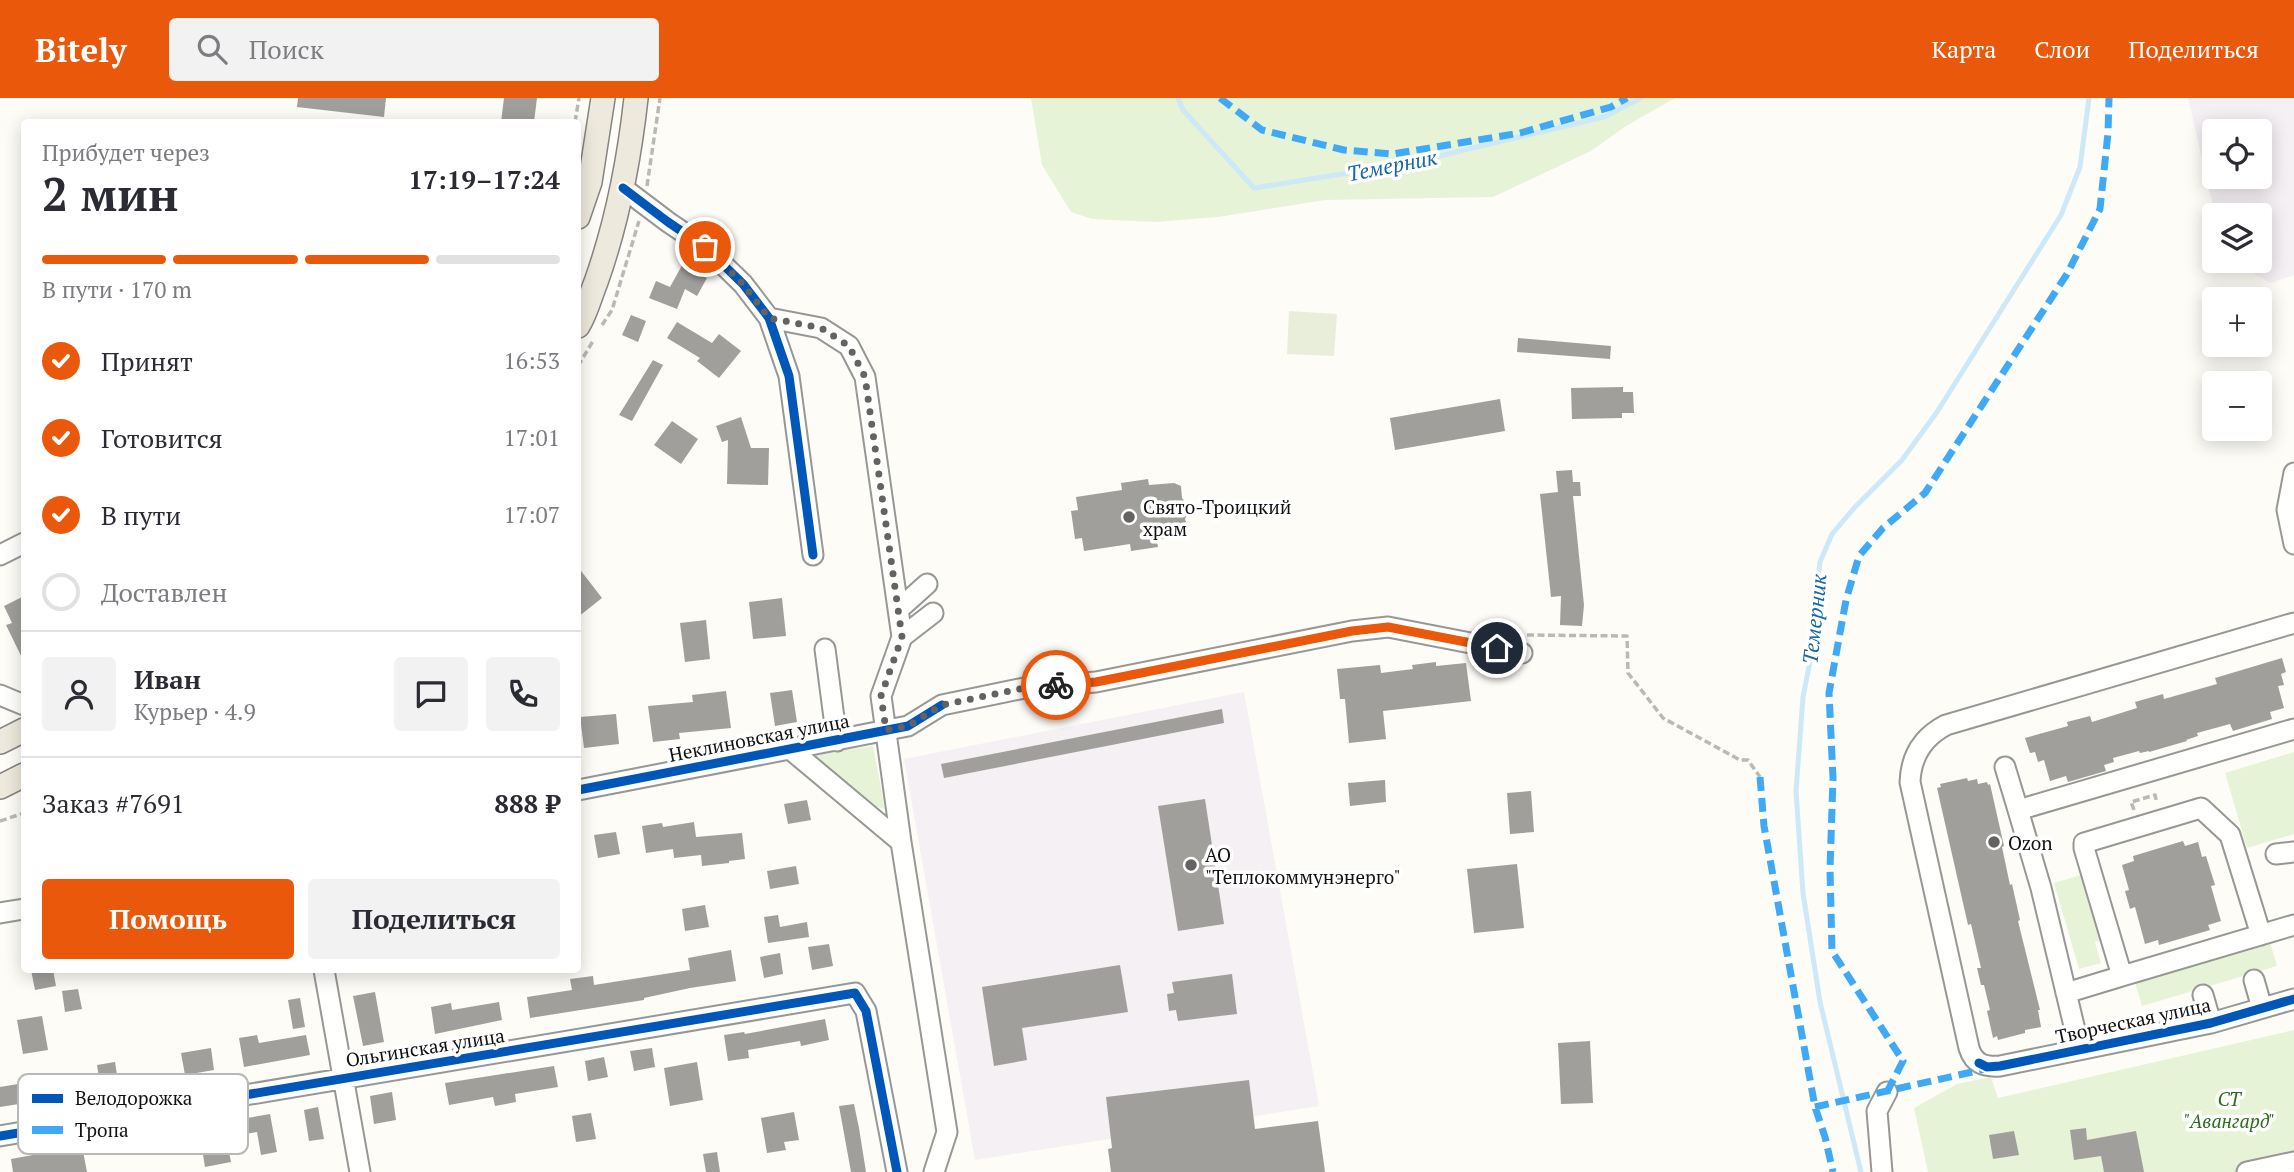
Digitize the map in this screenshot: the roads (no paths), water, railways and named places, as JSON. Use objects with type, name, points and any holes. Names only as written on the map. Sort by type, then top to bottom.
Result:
[{"type":"main road","points":[[581,209],[590,182],[603,98]]},
{"type":"main road","points":[[581,318],[605,256],[623,188],[636,98]]},
{"type":"main road","points":[[0,742],[21,732]]},
{"type":"main road","points":[[0,786],[21,776]]},
{"type":"street","points":[[623,188],[705,247],[743,284],[769,318],[789,376],[813,555]]},
{"type":"street","points":[[769,318],[821,328],[849,346],[865,377],[902,637],[881,696],[947,1132],[934,1172]]},
{"type":"street","points":[[2294,473],[2287,510],[2294,544]]},
{"type":"street","points":[[0,555],[21,544]]},
{"type":"street","points":[[898,610],[928,584]]},
{"type":"street","points":[[902,637],[933,613]]},
{"type":"street","name":"Творческая улица","points":[[2294,623],[1946,725],[1923,742],[1913,760],[1910,782],[1969,1048],[1971,1055],[1979,1063],[1987,1067],[2000,1066],[2294,999]]},
{"type":"street","name":"Неклиновская улица","points":[[581,789],[908,726],[942,705],[1029,687],[1096,682],[1352,631],[1388,627],[1521,653]]},
{"type":"street","name":"Неклиновская улица","points":[[825,649],[837,741]]},
{"type":"street","points":[[0,695],[21,704]]},
{"type":"street","points":[[2018,810],[2294,729]]},
{"type":"street","points":[[790,749],[901,842]]},
{"type":"street","points":[[2005,767],[2041,888],[2079,1035],[2086,1038],[2210,1020],[2203,996]]},
{"type":"street","points":[[2122,976],[2084,843],[2150,822],[2201,808],[2227,831],[2260,935]]},
{"type":"street","points":[[0,913],[21,910]]},
{"type":"street","points":[[2066,993],[2294,925]]},
{"type":"street","points":[[325,973],[360,1172]]},
{"type":"street","points":[[2254,980],[2262,1008]]},
{"type":"street","name":"Ольгинская улица","points":[[248,1094],[855,993],[866,1011],[897,1172]]},
{"type":"street","points":[[1882,1172],[1877,1111],[1887,1092]]},
{"type":"street","name":"Ольгинская улица","points":[[0,1136],[18,1133]]},
{"type":"street","points":[[2247,1172],[2294,1162]]},
{"type":"waterway","name":"Темерник","points":[[1178,98],[1183,110],[1254,188],[1405,164],[1604,117],[1641,98]]},
{"type":"waterway","name":"Темерник","points":[[1861,1172],[1820,1002],[1803,893],[1796,791],[1803,697],[1815,636],[1815,603],[1820,562],[1832,534],[1902,460],[1937,412],[2061,215],[2080,167],[2089,98]]},
{"type":"place","name":"Свято-Троицкий храм","points":[[1129,517]]},
{"type":"place","name":"Ozon","points":[[1994,842]]},
{"type":"place","name":"АО \"Теплокоммунэнерго\"","points":[[1191,865]]},
{"type":"park label","name":"СТ \"Авангард\"","points":[[2229,1109]]}]
